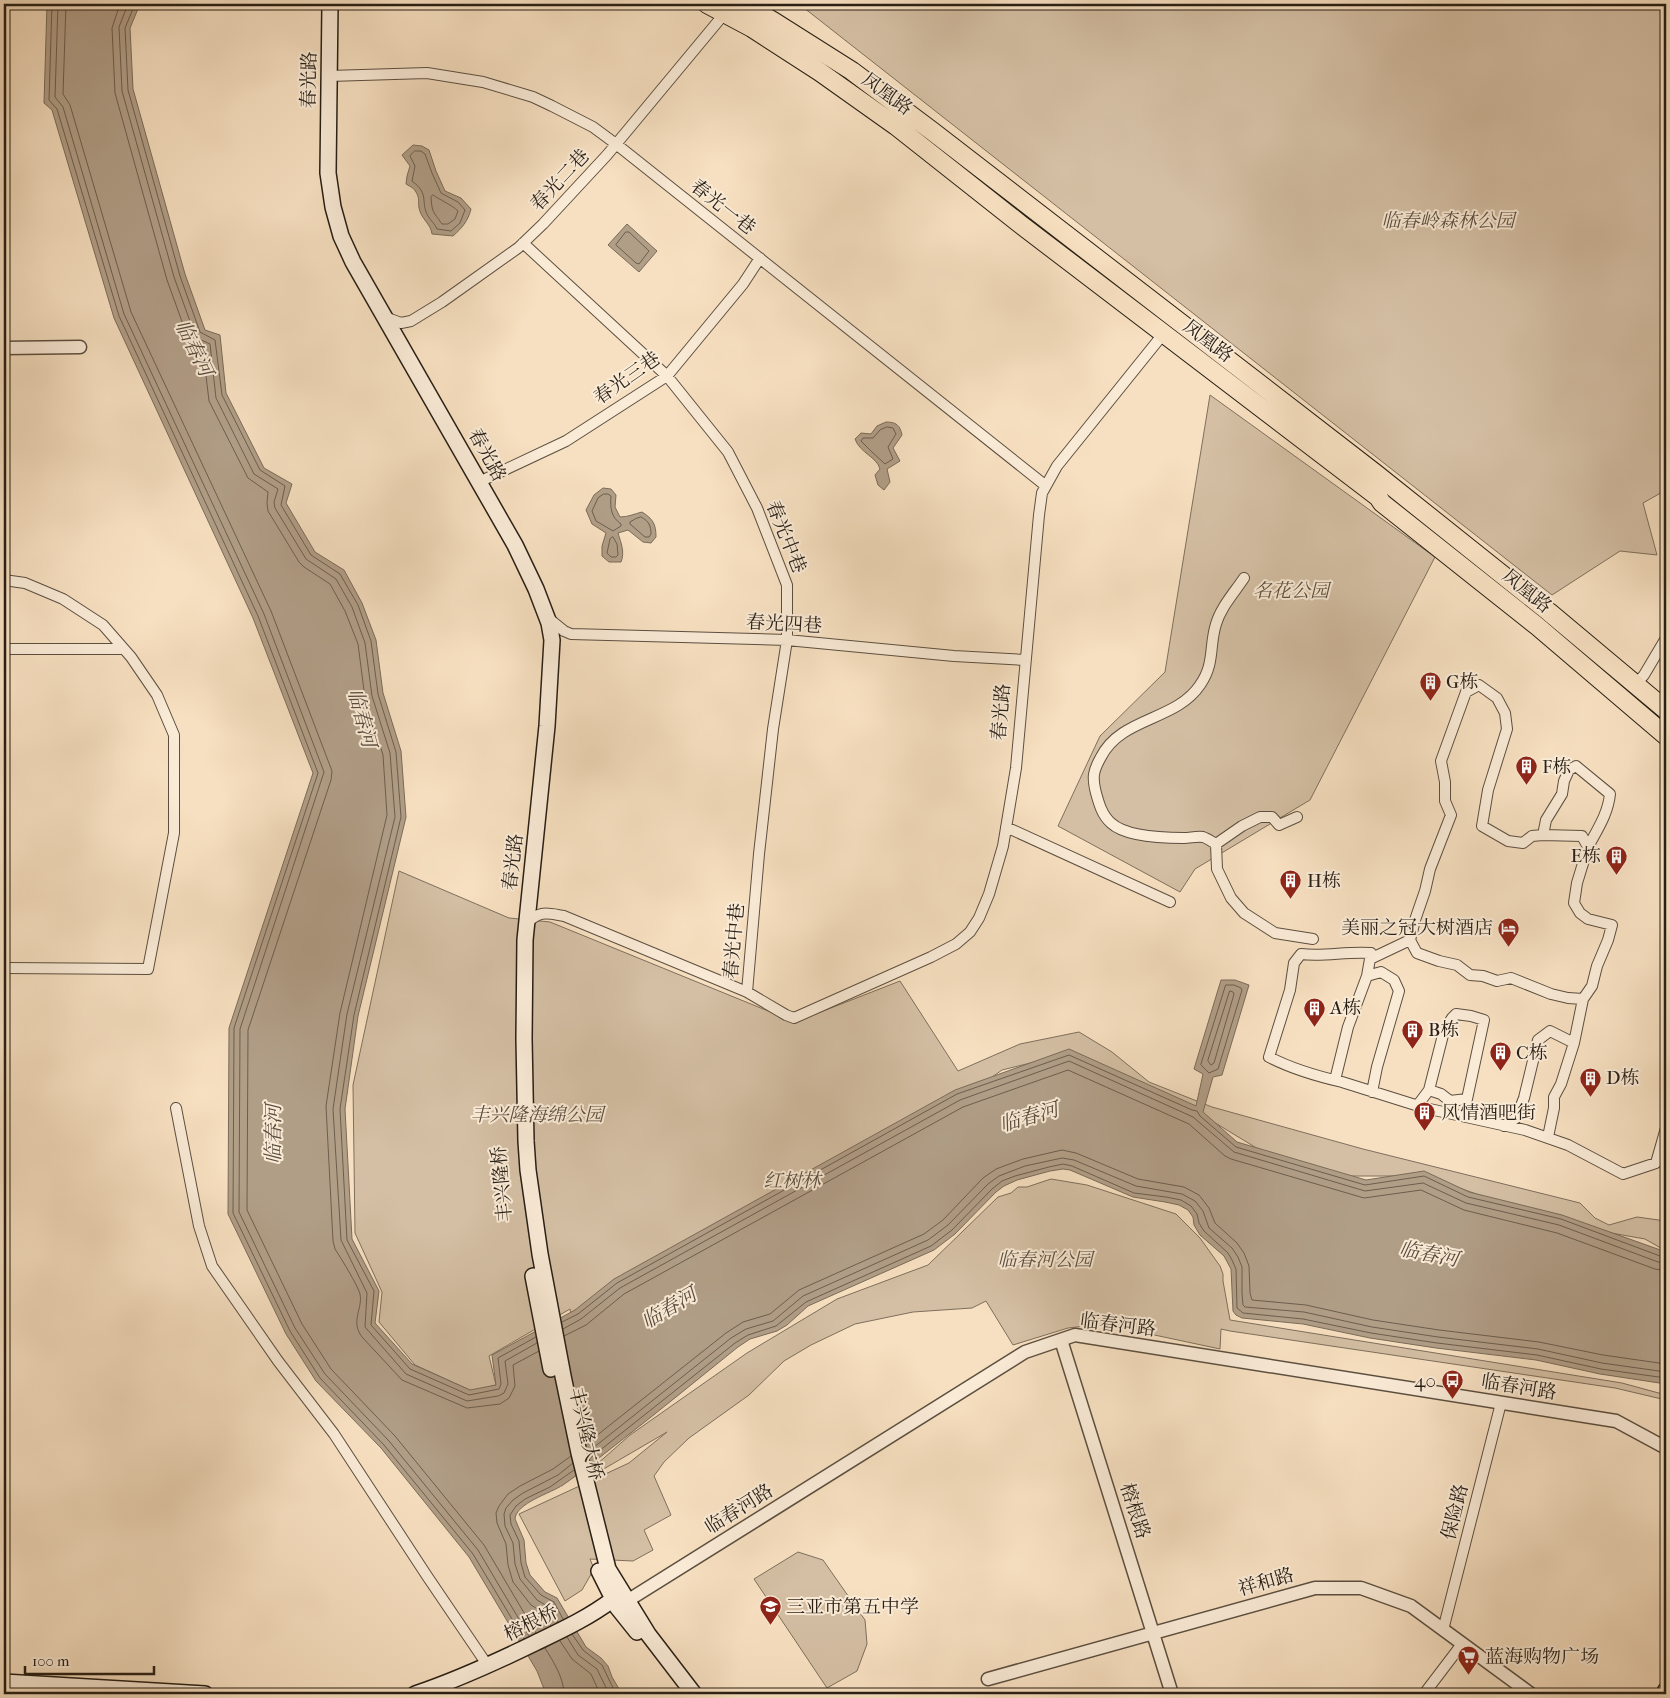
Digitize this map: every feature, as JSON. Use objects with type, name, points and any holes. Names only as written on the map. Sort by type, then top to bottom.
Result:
[{"type":"highway","name":"凤凰路","points":[[707,4],[752,28],[820,72],[896,126],[1020,224],[1378,497],[1382,503],[1537,626],[1666,736]]},
{"type":"highway","name":"凤凰路","points":[[742,4],[773,21],[852,71],[1255,380],[1549,612],[1666,710]]},
{"type":"highway","points":[[1537,626],[1549,612]]},
{"type":"main road","name":"春光路","points":[[320,4],[318,172],[323,205],[331,235],[343,261],[505,544],[526,588],[539,622],[542,638],[542,665],[520,940]]},
{"type":"main road","name":"春光路","points":[[330,4],[328,173],[333,207],[341,236],[353,262],[515,546],[536,589],[552,640],[552,666],[543,769],[526,925],[520,940]]},
{"type":"main road","name":"丰兴隆桥","points":[[520,940],[521,1111],[543,1302]]},
{"type":"main road","name":"丰兴隆大桥","points":[[543,1302],[577,1443],[604,1571],[619,1602]]},
{"type":"main road","name":"榕根桥","points":[[497,1665],[580,1626],[599,1620],[619,1602]]},
{"type":"main road","points":[[619,1602],[683,1694]]},
{"type":"main road","points":[[619,1602],[648,1634],[694,1694]]},
{"type":"main road","points":[[415,1694],[497,1665]]},
{"type":"main road","points":[[442,1694],[497,1665]]},
{"type":"main road","points":[[4,1682],[204,1694]]},
{"type":"main road","points":[[4,1690],[48,1694]]},
{"type":"main road","points":[[1664,1694],[1666,1690]]},
{"type":"street","name":"春光二巷","points":[[385,317],[401,323],[411,321],[442,302],[523,243],[544,224],[616,144],[725,14]]},
{"type":"street","name":"春光一巷","points":[[329,76],[427,73],[483,82],[532,96],[577,117],[616,144],[1046,486]]},
{"type":"street","name":"春光中巷","points":[[523,243],[667,376],[728,452],[757,508],[788,585],[787,640],[773,729],[758,854],[747,992]]},
{"type":"street","name":"春光三巷","points":[[479,482],[566,440],[667,376],[743,284],[760,258]]},
{"type":"street","name":"春光路","points":[[747,992],[794,1018],[932,957],[956,944],[970,932],[979,918],[989,894],[1003,846],[1016,768],[1042,493],[1058,466],[1164,333]]},
{"type":"street","points":[[4,348],[80,347]]},
{"type":"street","points":[[1216,844],[1202,837],[1168,838],[1146,836],[1130,832],[1112,824],[1101,810],[1093,780],[1095,768],[1103,753],[1114,739],[1144,721],[1184,703],[1199,687],[1209,670],[1216,625],[1220,613],[1244,578]]},
{"type":"street","points":[[4,580],[25,583],[63,599],[103,626],[124,649],[157,695],[174,735],[174,833],[148,969],[4,968]]},
{"type":"street","name":"春光四巷","points":[[546,616],[564,631],[571,634],[787,640],[954,656],[1026,660]]},
{"type":"street","points":[[1636,684],[1644,675],[1666,638]]},
{"type":"street","points":[[4,649],[124,649]]},
{"type":"street","points":[[1583,999],[1551,994],[1511,978],[1497,981],[1483,976],[1470,975],[1457,965],[1417,953],[1410,940],[1414,920],[1425,891],[1430,869],[1451,816],[1445,801],[1445,782],[1441,761],[1466,692],[1479,685],[1497,698],[1505,713],[1507,729],[1488,790],[1482,826],[1508,840],[1523,843],[1532,836],[1569,834],[1582,836],[1588,848]]},
{"type":"street","points":[[1543,835],[1546,820],[1562,794],[1564,781],[1569,770],[1576,766],[1610,794],[1610,802],[1602,822],[1588,848],[1577,883],[1574,903],[1580,914],[1588,919],[1612,924],[1608,940],[1596,966],[1592,986],[1583,999],[1574,1043],[1561,1084],[1554,1097],[1554,1108],[1548,1137]]},
{"type":"street","points":[[1216,844],[1242,826],[1260,817],[1272,817],[1279,824],[1296,817]]},
{"type":"street","points":[[1006,827],[1170,902]]},
{"type":"street","points":[[1216,844],[1217,868],[1231,898],[1244,913],[1275,933],[1313,939]]},
{"type":"street","points":[[526,925],[534,916],[545,912],[564,916],[747,992]]},
{"type":"street","points":[[1370,960],[1410,940]]},
{"type":"street","points":[[1335,1080],[1348,1027],[1367,976],[1371,953],[1357,952],[1318,956],[1301,954],[1294,963],[1290,990],[1269,1057],[1305,1073],[1335,1080],[1417,1106],[1525,1130],[1548,1137],[1589,1155],[1623,1174],[1656,1163],[1666,1122]]},
{"type":"street","points":[[1367,976],[1381,972],[1394,980],[1399,991],[1372,1092]]},
{"type":"street","points":[[1417,1106],[1429,1090],[1444,1031],[1452,1018],[1456,1014],[1484,1020],[1467,1099],[1450,1100],[1441,1094],[1429,1090]]},
{"type":"street","points":[[1504,1126],[1516,1118],[1524,1098],[1538,1040],[1550,1031],[1574,1043]]},
{"type":"street","points":[[176,1108],[199,1226],[212,1266],[278,1361],[334,1434],[427,1576],[497,1665]]},
{"type":"street","name":"临春河路","points":[[619,1602],[1024,1352],[1075,1336],[1616,1421],[1666,1448]]},
{"type":"street","name":"榕根路","points":[[1061,1340],[1172,1694]]},
{"type":"street","name":"保险路","points":[[1443,1630],[1501,1403]]},
{"type":"street","name":"祥和路","points":[[988,1679],[1314,1588],[1360,1588],[1411,1606],[1532,1694]]},
{"type":"street","points":[[1424,1694],[1462,1644]]},
{"type":"green space","name":"临春岭森林公园","points":[[799,4],[1666,4],[1666,490],[1643,503],[1657,555],[1620,551],[1552,595]]},
{"type":"green space","name":"名花公园","points":[[1210,395],[1435,557],[1310,800],[1195,869],[1180,892],[1058,826],[1100,736],[1165,672]]},
{"type":"green space","name":"丰兴隆海绵公园","points":[[399,871],[509,918],[550,922],[795,1022],[900,981],[958,1071],[1020,1044],[1079,1032],[1112,1052],[1149,1082],[1212,1107],[1363,1149],[1580,1203],[1595,1218],[1609,1225],[1637,1217],[1666,1221],[1666,1251],[1645,1239],[1583,1228],[1510,1206],[1426,1176],[1346,1176],[1268,1155],[1217,1124],[1071,1053],[1002,1070],[580,1370],[570,1309],[489,1356],[496,1385],[472,1391],[415,1365],[379,1322],[382,1292],[355,1233],[353,1085]]},
{"type":"green space","name":"临春河公园","points":[[1051,1179],[1087,1185],[1176,1214],[1200,1238],[1220,1266],[1230,1320],[1622,1383],[1666,1395],[1666,1400],[1615,1388],[1221,1329],[1220,1349],[1103,1324],[1068,1328],[1013,1345],[986,1301],[972,1308],[913,1312],[855,1324],[811,1345],[784,1361],[749,1395],[689,1438],[664,1462],[654,1476],[671,1515],[644,1530],[653,1550],[633,1561],[590,1559],[594,1569],[582,1590],[565,1601],[519,1514],[629,1463],[667,1432],[602,1470],[596,1465],[630,1435],[747,1353],[837,1299],[928,1265],[998,1197],[1011,1193],[1018,1187],[1027,1187]]},
{"type":"green space","points":[[798,1552],[823,1560],[865,1620],[867,1644],[857,1671],[827,1688],[754,1579]]},
{"type":"water","name":"临春河","points":[[47,4],[140,4],[130,28],[133,89],[185,274],[205,330],[220,335],[226,393],[264,468],[292,484],[286,503],[315,552],[344,570],[362,603],[376,640],[383,693],[401,751],[406,817],[358,1016],[345,1109],[352,1239],[379,1291],[375,1323],[412,1364],[470,1390],[496,1385],[492,1355],[575,1310],[614,1279],[955,1090],[1069,1049],[1196,1106],[1203,1074],[1194,1069],[1221,980],[1235,980],[1249,985],[1222,1075],[1213,1077],[1203,1112],[1237,1142],[1366,1180],[1424,1171],[1469,1192],[1562,1215],[1666,1252],[1666,1384],[1600,1374],[1536,1360],[1370,1338],[1303,1324],[1242,1318],[1233,1311],[1231,1269],[1224,1256],[1200,1235],[1188,1210],[1179,1205],[1133,1197],[1070,1170],[1050,1171],[1017,1180],[996,1192],[955,1234],[934,1250],[808,1306],[787,1325],[777,1331],[750,1339],[577,1475],[563,1485],[527,1503],[521,1508],[515,1519],[524,1540],[526,1563],[530,1575],[545,1592],[557,1598],[586,1647],[608,1666],[622,1694],[546,1694],[537,1671],[469,1557],[381,1448],[316,1381],[286,1334],[228,1214],[229,1028],[313,773],[253,618],[114,318],[52,110],[44,103]]},
{"type":"water","points":[[413,145],[422,146],[429,150],[445,191],[461,198],[471,209],[464,224],[453,236],[432,234],[430,227],[420,212],[416,192],[406,184],[410,166],[402,155]]},
{"type":"water","points":[[627,224],[657,251],[639,272],[608,245]]},
{"type":"water","points":[[886,422],[897,425],[902,435],[893,448],[900,461],[887,469],[890,482],[884,490],[878,485],[875,475],[880,469],[876,461],[857,444],[855,439],[861,433],[871,434],[877,426]]},
{"type":"water","points":[[603,488],[611,489],[616,495],[615,507],[620,517],[642,512],[653,522],[655,529],[656,537],[651,543],[643,542],[628,530],[618,533],[623,551],[621,562],[609,562],[602,556],[602,546],[606,533],[592,524],[586,510],[594,495]]},
{"type":"place","name":"G栋","points":[[1430,701]]},
{"type":"place","name":"F栋","points":[[1526,786]]},
{"type":"place","name":"E栋","points":[[1617,875]]},
{"type":"place","name":"H栋","points":[[1291,900]]},
{"type":"place","name":"美丽之冠大树酒店","points":[[1509,947]]},
{"type":"place","name":"A栋","points":[[1314,1027]]},
{"type":"place","name":"B栋","points":[[1412,1049]]},
{"type":"place","name":"C栋","points":[[1500,1072]]},
{"type":"place","name":"D栋","points":[[1590,1097]]},
{"type":"place","name":"风情酒吧街","points":[[1425,1132]]},
{"type":"place","name":"40","points":[[1452,1400]]},
{"type":"place","name":"三亚市第五中学","points":[[770,1626]]},
{"type":"place","name":"蓝海购物广场","points":[[1469,1676]]},
{"type":"park label","name":"红树林","points":[[792,1181]]}]
